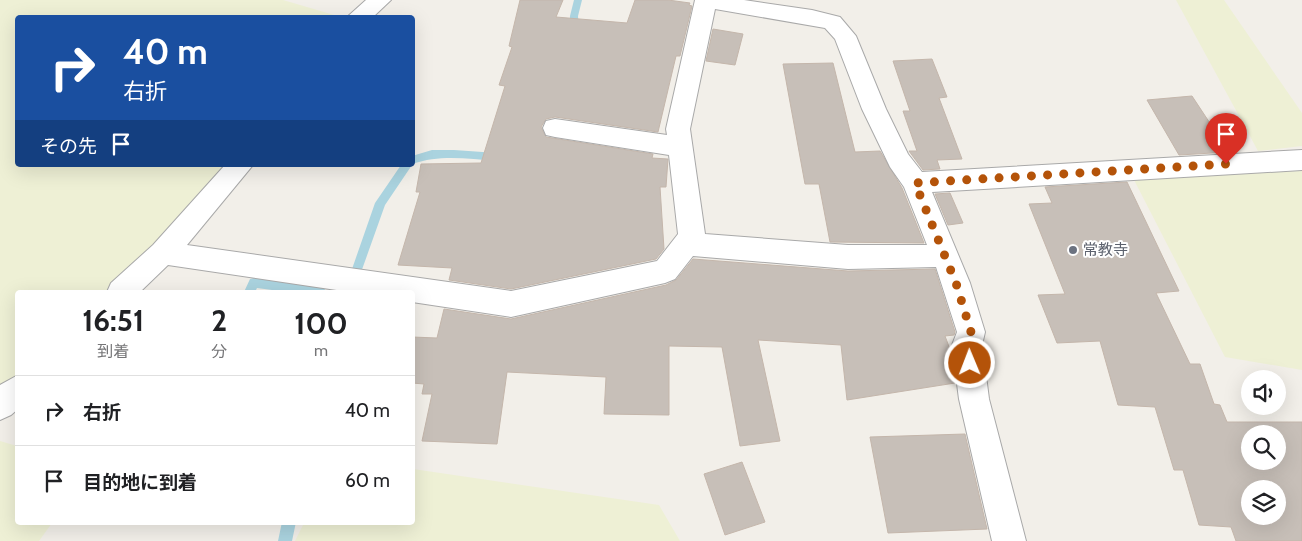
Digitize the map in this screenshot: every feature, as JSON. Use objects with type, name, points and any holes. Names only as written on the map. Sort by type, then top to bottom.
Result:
[{"type":"street","points":[[361,15],[380,0]]},
{"type":"street","points":[[415,290],[511,304],[665,271],[692,237],[678,129],[707,0],[832,22],[845,36],[874,109],[899,160],[915,183],[945,255],[971,332],[967,345],[974,399],[1009,541]]},
{"type":"street","points":[[555,128],[681,147]]},
{"type":"street","points":[[915,183],[1302,160]]},
{"type":"street","points":[[123,290],[163,254],[238,167]]},
{"type":"street","points":[[686,244],[816,255],[912,258],[945,255]]},
{"type":"street","points":[[163,254],[414,290]]},
{"type":"street","points":[[0,405],[15,392]]},
{"type":"green space","points":[[0,0],[283,0],[334,15],[15,15],[15,167],[227,167],[164,239],[109,290],[15,290],[15,380],[0,396]]},
{"type":"green space","points":[[1176,0],[1224,0],[1302,113],[1302,146],[1258,151]]},
{"type":"green space","points":[[1302,171],[1302,370],[1225,357],[1132,176]]},
{"type":"green space","points":[[0,441],[15,445],[15,525],[51,525],[39,541],[0,541]]},
{"type":"green space","points":[[415,469],[659,505],[680,541],[295,541],[303,525],[415,525]]},
{"type":"building","points":[[520,0],[563,0],[556,17],[627,23],[635,0],[668,0],[690,3],[689,5],[692,6],[680,56],[676,56],[658,132],[555,117],[546,119],[541,127],[546,137],[653,154],[652,158],[668,159],[666,187],[660,187],[664,249],[656,259],[511,289],[449,280],[452,268],[398,265],[420,192],[416,192],[421,164],[481,163],[505,86],[499,85],[512,47],[509,46]]},
{"type":"building","points":[[713,29],[743,34],[735,65],[706,61]]},
{"type":"building","points":[[932,59],[947,97],[939,98],[962,159],[937,160],[940,169],[923,170],[909,151],[917,151],[903,111],[910,111],[893,61]]},
{"type":"building","points":[[833,63],[855,152],[880,151],[902,188],[924,243],[830,242],[819,184],[805,184],[783,64]]},
{"type":"building","points":[[1192,96],[1229,152],[1179,155],[1147,100]]},
{"type":"building","points":[[1127,182],[1179,291],[1156,293],[1190,364],[1200,364],[1214,404],[1220,405],[1227,422],[1302,422],[1302,541],[1236,541],[1231,527],[1199,525],[1183,470],[1174,470],[1155,407],[1118,405],[1100,341],[1057,343],[1038,295],[1065,294],[1029,204],[1052,203],[1045,187]]},
{"type":"building","points":[[950,193],[963,223],[948,225],[935,194]]},
{"type":"building","points":[[693,259],[848,271],[935,269],[955,332],[954,335],[945,336],[951,352],[955,383],[847,400],[841,345],[758,340],[780,441],[740,446],[722,347],[669,346],[669,415],[604,414],[606,377],[507,372],[497,444],[422,441],[432,394],[422,394],[424,384],[415,383],[415,337],[437,338],[444,309],[511,319],[666,285],[676,280]]},
{"type":"building","points":[[965,434],[987,529],[888,533],[870,437]]},
{"type":"building","points":[[742,462],[765,522],[725,535],[704,474]]},
{"type":"waterway","points":[[574,33],[574,16],[578,0]]},
{"type":"waterway","points":[[415,159],[432,154],[497,157]]},
{"type":"waterway","points":[[350,290],[380,203],[406,167]]},
{"type":"waterway","points":[[250,290],[254,283],[305,290]]},
{"type":"waterway","points":[[285,541],[288,525]]},
{"type":"place","name":"常教寺","points":[[1073,250]]},
{"type":"route","points":[[970,363],[967,345],[971,332],[956,283],[915,183],[1226,164]]}]
